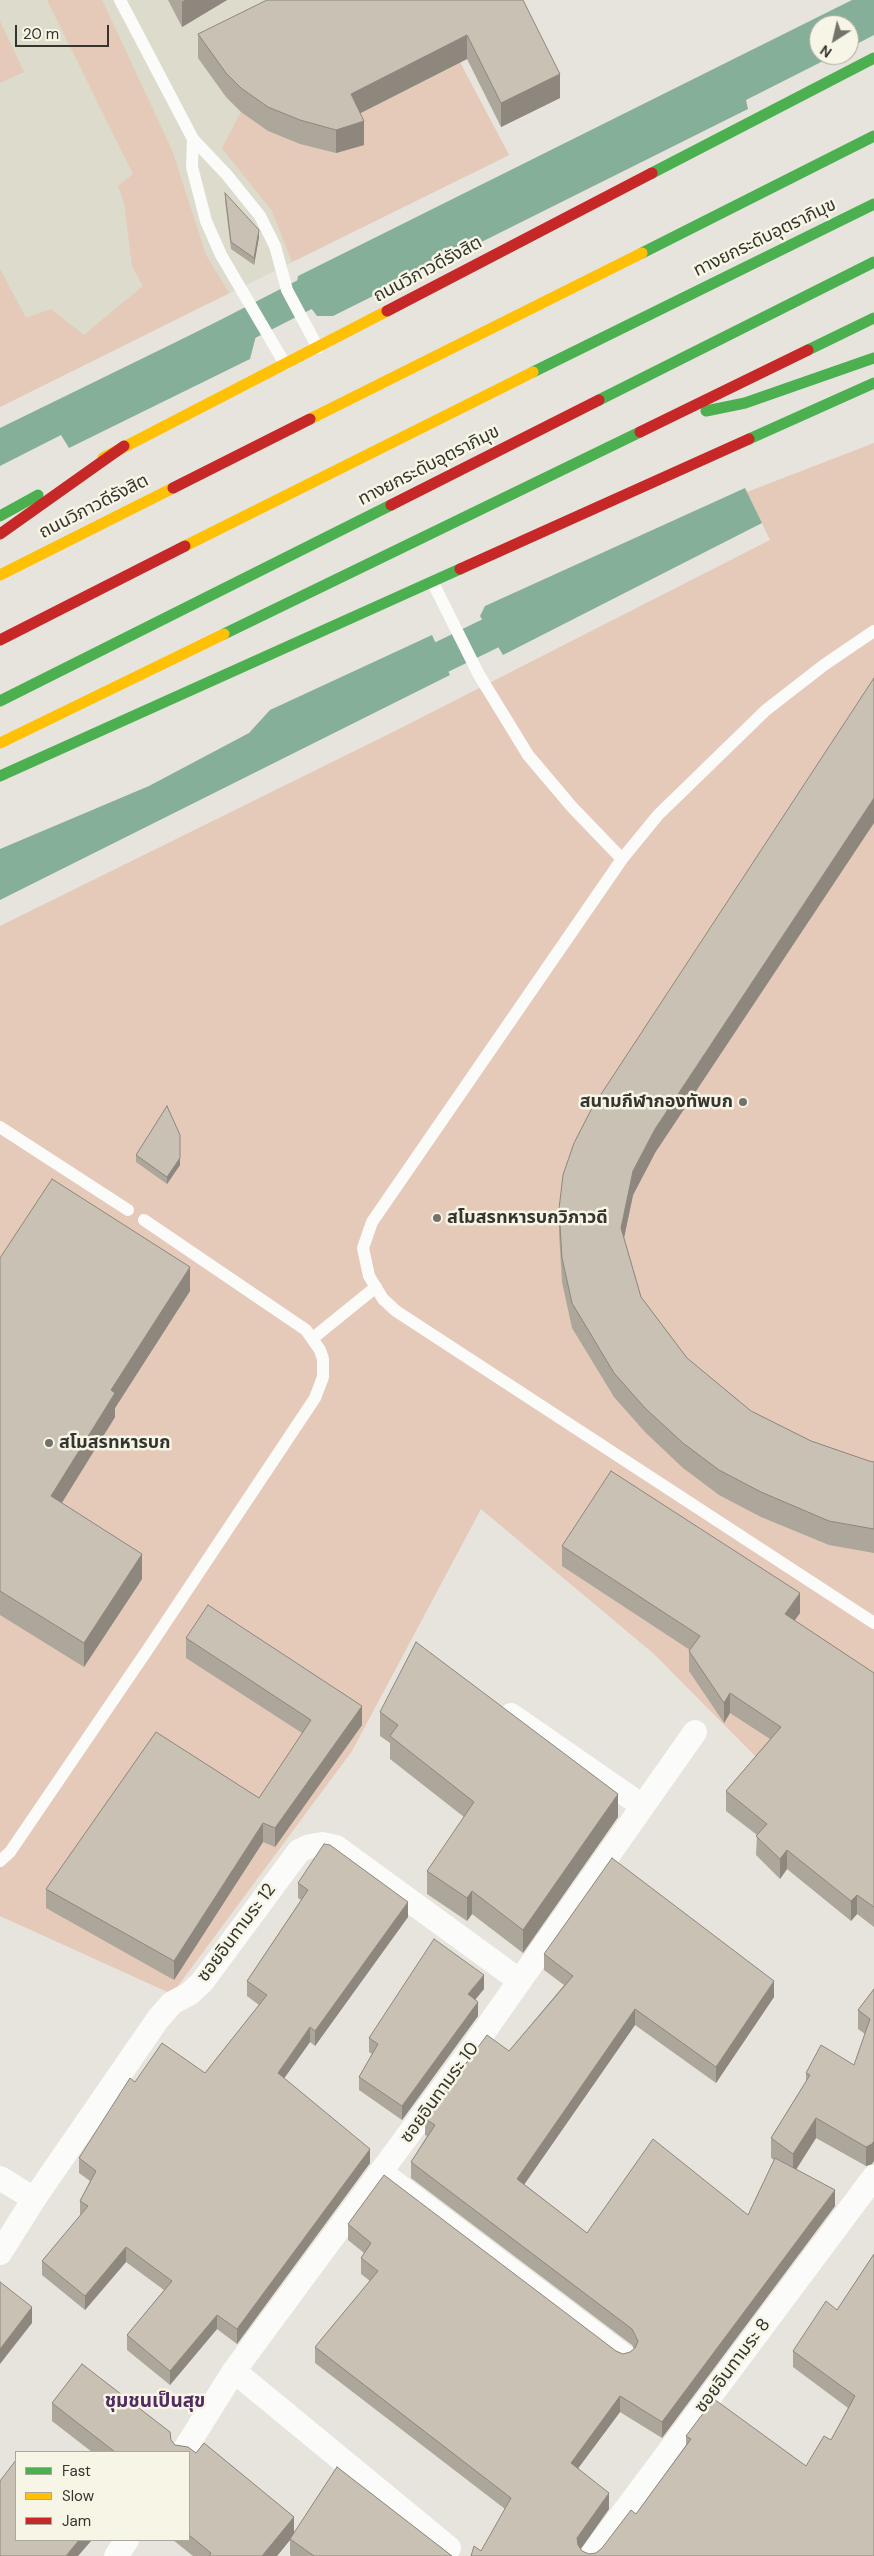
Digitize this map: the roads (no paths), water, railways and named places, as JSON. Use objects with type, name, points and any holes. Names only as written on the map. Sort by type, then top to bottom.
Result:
[{"type":"main road","name":"ถนนวิภาวดีรังสิต","points":[[0,516],[124,446],[318,348],[874,58]]},
{"type":"main road","name":"ถนนวิภาวดีรังสิต","points":[[0,575],[874,136]]},
{"type":"main road","name":"ทางยกระดับอุตราภิมุข","points":[[0,640],[404,436],[874,204]]},
{"type":"main road","name":"ทางยกระดับอุตราภิมุข","points":[[0,701],[874,262]]},
{"type":"main road","points":[[0,743],[874,318]]},
{"type":"main road","points":[[677,414],[716,410],[745,403],[874,358]]},
{"type":"main road","points":[[0,776],[433,583],[874,382]]},
{"type":"main road","points":[[0,534],[124,446]]},
{"type":"street","points":[[496,1704],[641,1805]]},
{"type":"street","name":"ซอยอินทามระ 10","points":[[183,2451],[234,2371],[382,2173],[520,1981],[641,1805],[695,1732]]},
{"type":"street","name":"ซอยอินทามระ 12","points":[[0,2253],[34,2199],[158,2019],[172,2003],[189,1994],[202,1982],[299,1851],[310,1846],[322,1844],[336,1847],[520,1981]]},
{"type":"street","points":[[382,2173],[624,2356]]},
{"type":"street","name":"ซอยอินทามระ 8","points":[[591,2556],[874,2177]]},
{"type":"street","points":[[0,2178],[34,2199]]},
{"type":"street","points":[[234,2371],[449,2548]]},
{"type":"street","points":[[116,2556],[126,2541]]},
{"type":"lane","points":[[120,0],[193,139],[228,175],[260,216],[275,246],[287,290],[318,348]]},
{"type":"lane","points":[[193,139],[192,167],[206,221],[221,255],[285,364]]},
{"type":"lane","points":[[433,583],[479,675],[528,755],[572,806],[622,859]]},
{"type":"lane","points":[[874,631],[824,665],[766,710],[658,816],[622,859],[372,1222],[364,1248],[369,1276],[383,1300],[396,1311],[874,1623]]},
{"type":"lane","points":[[0,1127],[128,1210]]},
{"type":"lane","points":[[0,1860],[10,1852],[315,1398],[323,1376],[323,1359],[318,1345],[306,1330],[144,1220]]},
{"type":"lane","points":[[312,1338],[376,1287]]},
{"type":"waterway","points":[[185,356],[341,276]]},
{"type":"waterway","points":[[403,676],[530,614]]},
{"type":"place","name":"สนามกีฬากองทัพบก","points":[[743,1102]]},
{"type":"place","name":"สโมสรทหารบกวิภาวดี","points":[[437,1218]]},
{"type":"place","name":"สโมสรทหารบก","points":[[49,1443]]},
{"type":"district","name":"ชุมชนเป็นสุข","points":[[155,2402]]}]
